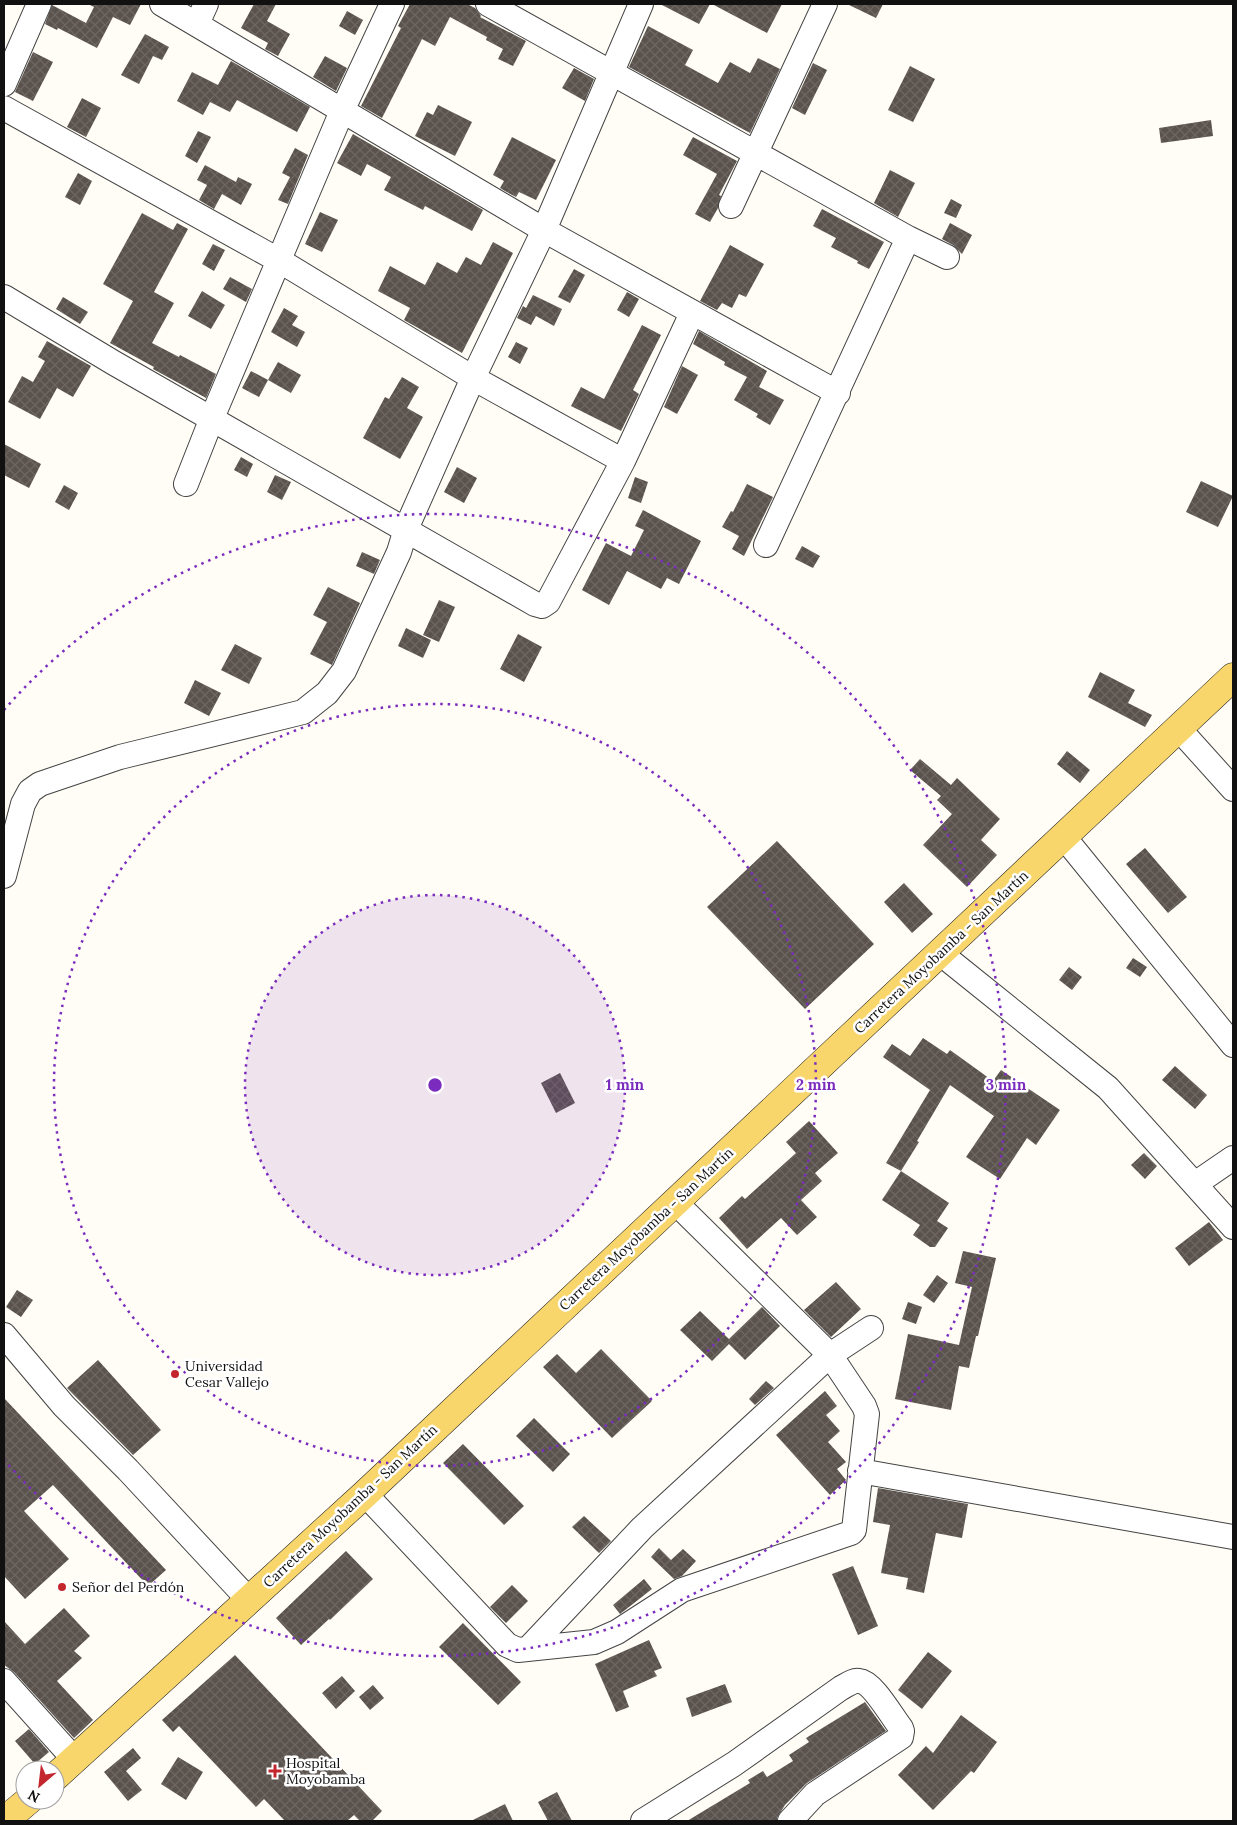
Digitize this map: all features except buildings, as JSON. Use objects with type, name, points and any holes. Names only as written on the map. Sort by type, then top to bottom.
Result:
[{"type":"main road","name":"Carretera Moyobamba - San Martín","points":[[65,1768],[365,1494],[1233,677]]},
{"type":"main road","points":[[4,1821],[17,1810]]},
{"type":"street","points":[[4,84],[39,4]]},
{"type":"street","points":[[162,4],[202,14],[342,111],[544,230],[838,393]]},
{"type":"street","points":[[186,484],[342,111],[392,4]]},
{"type":"street","points":[[488,4],[908,238],[947,257]]},
{"type":"street","points":[[4,876],[23,804],[30,791],[40,784],[120,757],[303,712],[327,693],[344,671],[399,552],[406,529],[473,378],[544,230],[641,4]]},
{"type":"street","points":[[732,206],[755,152],[825,4]]},
{"type":"street","points":[[4,108],[280,261],[473,378],[623,461]]},
{"type":"street","points":[[766,545],[838,393],[908,238]]},
{"type":"street","points":[[4,297],[114,363],[535,604],[542,606],[548,602],[623,461],[692,313]]},
{"type":"street","points":[[1179,729],[1233,789]]},
{"type":"street","points":[[1063,836],[1233,1044]]},
{"type":"street","points":[[940,953],[1108,1088],[1233,1227]]},
{"type":"street","points":[[1194,1184],[1233,1158]]},
{"type":"street","points":[[365,1494],[507,1645],[518,1650],[594,1642],[617,1632],[682,1590],[852,1532],[856,1526],[867,1410],[830,1355],[675,1202]]},
{"type":"street","points":[[528,1649],[642,1528],[830,1355],[871,1328]]},
{"type":"street","points":[[4,1335],[64,1406],[128,1470],[249,1600]]},
{"type":"street","points":[[860,1471],[1233,1537]]},
{"type":"street","points":[[4,1681],[59,1760]]},
{"type":"street","points":[[643,1821],[734,1764],[841,1688],[853,1682],[861,1681],[870,1686],[901,1728],[901,1736],[815,1794],[790,1821]]},
{"type":"place","name":"Universidad Cesar Vallejo","points":[[175,1374]]},
{"type":"place","name":"Señor del Perdón","points":[[62,1587]]},
{"type":"place","name":"Hospital Moyobamba","points":[[275,1771]]}]
